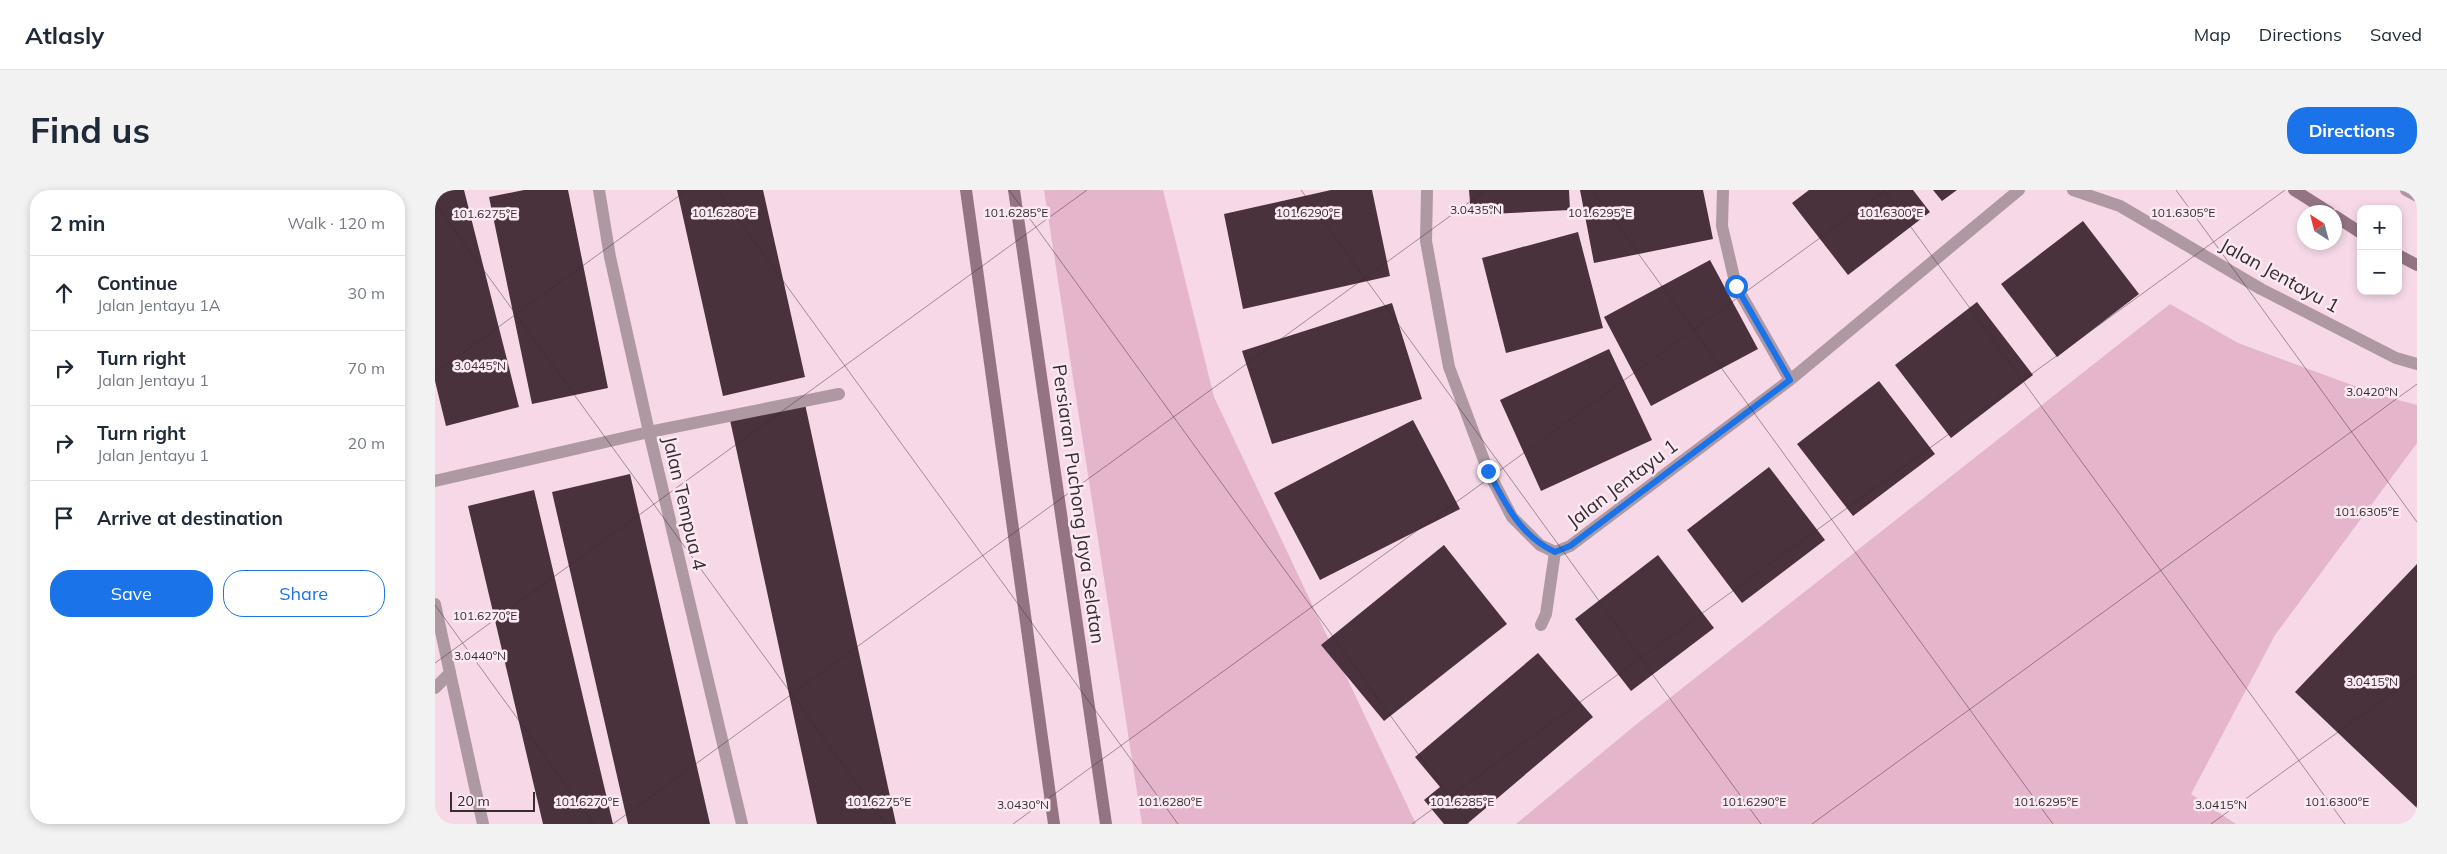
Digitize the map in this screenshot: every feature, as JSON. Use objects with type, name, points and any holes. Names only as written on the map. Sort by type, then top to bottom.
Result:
[{"type":"main road","points":[[965,190],[1054,824]]},
{"type":"main road","name":"Persiaran Puchong Jaya Selatan","points":[[1014,190],[1106,824]]},
{"type":"main road","points":[[2294,190],[2318,205]]},
{"type":"main road","points":[[2342,221],[2357,230]]},
{"type":"main road","points":[[2402,257],[2417,264]]},
{"type":"street","name":"Jalan Tempua 4","points":[[599,190],[610,257],[649,432],[742,824]]},
{"type":"street","points":[[1427,190],[1426,241],[1449,367],[1488,471],[1512,516],[1540,546],[1555,552],[1546,614],[1541,625]]},
{"type":"street","points":[[1723,190],[1722,226],[1736,286],[1790,380]]},
{"type":"street","name":"Jalan Jentayu 1","points":[[1555,552],[1570,546],[1790,380],[2019,190]]},
{"type":"street","name":"Jalan Jentayu 1","points":[[2073,190],[2120,206],[2261,289],[2396,358],[2417,364]]},
{"type":"street","points":[[2406,190],[2417,196]]},
{"type":"street","points":[[435,481],[649,432],[839,394]]},
{"type":"street","points":[[435,604],[438,629],[450,673],[483,824]]},
{"type":"street","points":[[435,688],[450,673]]},
{"type":"shaded area","points":[[1044,190],[1163,190],[1214,397],[1416,824],[1142,824]]},
{"type":"shaded area","points":[[2170,304],[2238,343],[2379,395],[2417,405],[2417,443],[2275,635],[2191,794],[2236,824],[1516,824],[1638,723]]},
{"type":"building","points":[[435,190],[464,190],[519,407],[446,426],[435,381]]},
{"type":"building","points":[[524,190],[568,190],[608,388],[532,404],[489,197]]},
{"type":"building","points":[[677,190],[763,190],[805,377],[723,396]]},
{"type":"building","points":[[1331,190],[1372,190],[1390,276],[1243,309],[1224,214]]},
{"type":"building","points":[[1469,190],[1569,190],[1570,210],[1471,215]]},
{"type":"building","points":[[1580,190],[1703,190],[1713,239],[1594,263]]},
{"type":"building","points":[[1809,190],[1913,190],[1930,212],[1848,275],[1792,203]]},
{"type":"building","points":[[1933,190],[1957,190],[1942,201]]},
{"type":"building","points":[[2083,221],[2139,294],[2057,357],[2001,284]]},
{"type":"building","points":[[1578,232],[1603,328],[1506,353],[1482,258]]},
{"type":"building","points":[[1710,260],[1758,349],[1651,406],[1604,317]]},
{"type":"building","points":[[1977,302],[2033,375],[1951,438],[1895,365]]},
{"type":"building","points":[[1392,303],[1422,399],[1272,444],[1242,351]]},
{"type":"building","points":[[1609,349],[1652,440],[1541,491],[1500,400]]},
{"type":"building","points":[[1879,381],[1935,454],[1853,516],[1797,444]]},
{"type":"building","points":[[805,404],[896,824],[817,824],[730,420]]},
{"type":"building","points":[[1413,420],[1460,509],[1320,580],[1274,493]]},
{"type":"building","points":[[1769,467],[1825,540],[1742,603],[1687,530]]},
{"type":"building","points":[[630,474],[710,824],[628,824],[552,492]]},
{"type":"building","points":[[534,490],[613,824],[543,824],[468,506]]},
{"type":"building","points":[[1444,545],[1507,624],[1384,721],[1321,645]]},
{"type":"building","points":[[1658,555],[1714,628],[1631,691],[1575,619]]},
{"type":"building","points":[[2417,564],[2417,808],[2295,692]]},
{"type":"building","points":[[1538,653],[1593,717],[1467,824],[1444,824],[1424,800],[1440,787],[1415,757]]},
{"type":"route","points":[[1488,471],[1512,516],[1540,546],[1555,552],[1570,546],[1790,380],[1736,286]]}]
